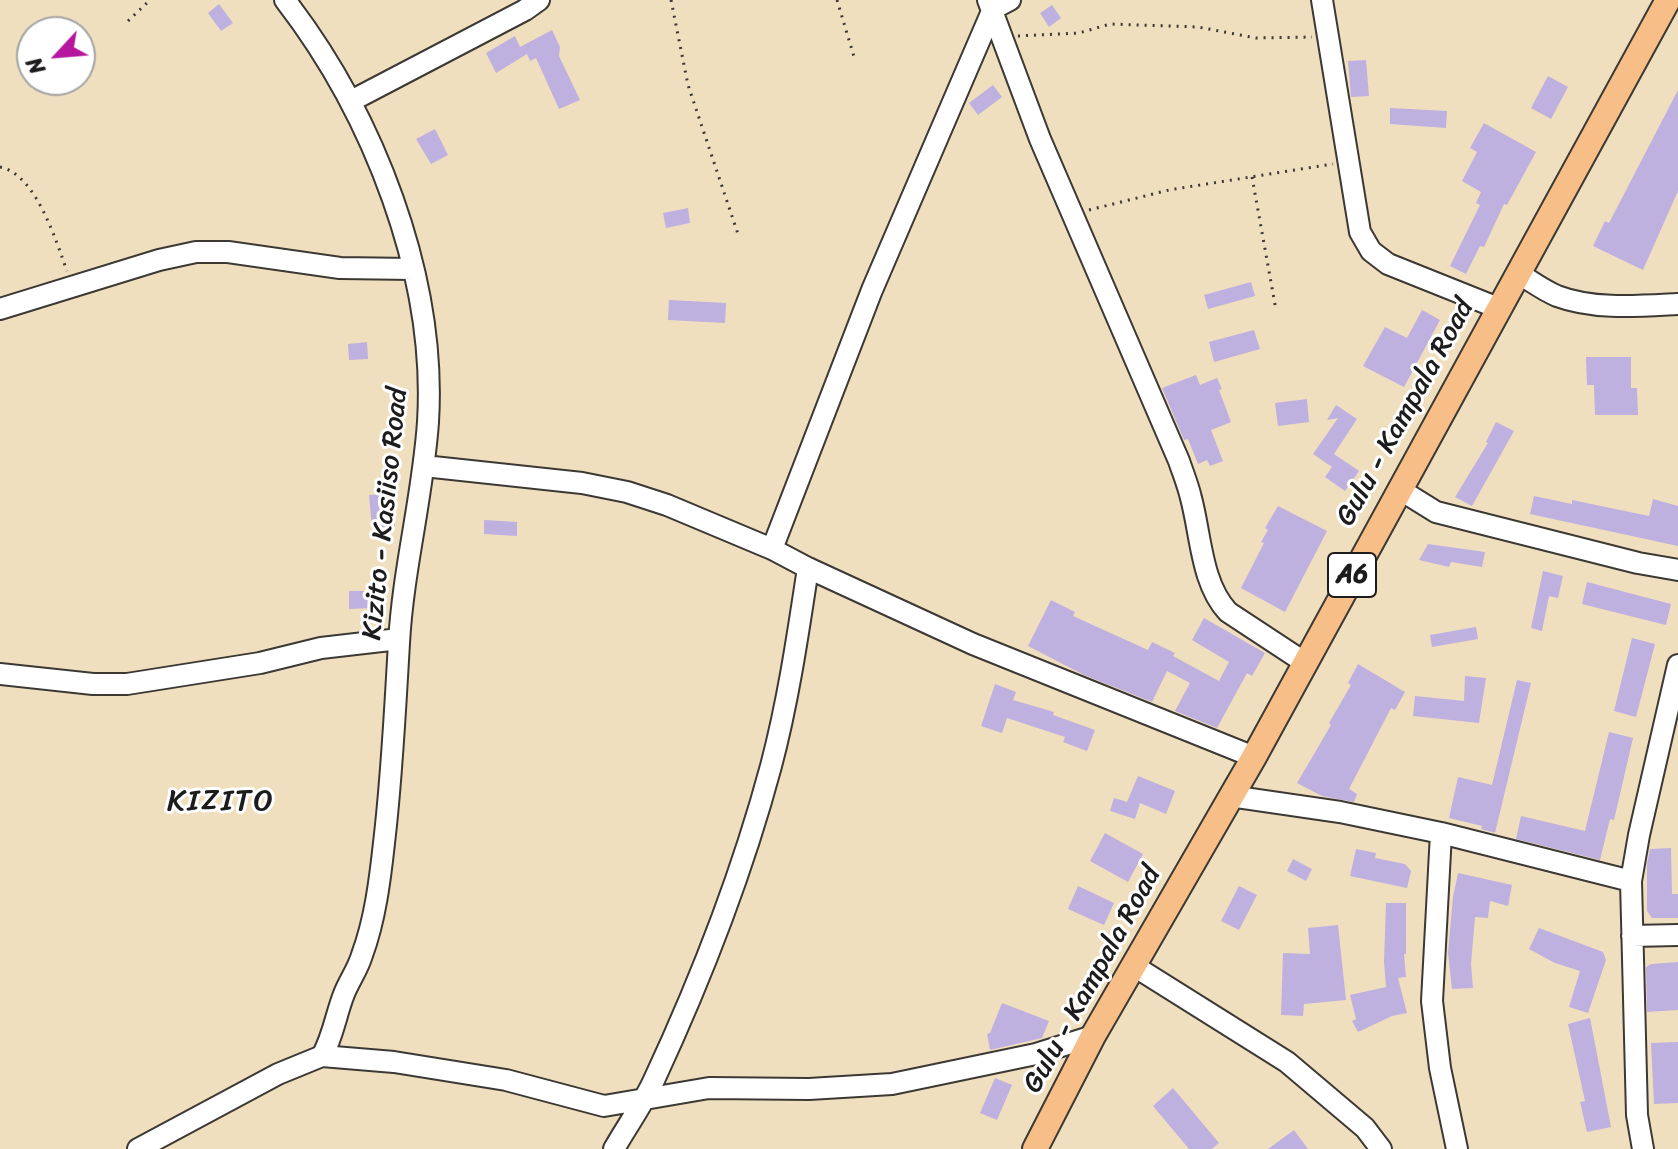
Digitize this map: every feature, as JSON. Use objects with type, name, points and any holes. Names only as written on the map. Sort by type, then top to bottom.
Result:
[{"type":"main road","name":"Gulu - Kampala Road","points":[[1035,1149],[1093,1036],[1254,757],[1668,0]]},
{"type":"street","name":"Kizito - Kasiiso Road","points":[[285,0],[308,30],[351,101],[393,202],[413,269],[430,376],[424,466],[403,585],[393,764],[380,877],[362,956],[345,992],[322,1056]]},
{"type":"street","points":[[351,101],[539,0]]},
{"type":"street","points":[[1322,0],[1360,232],[1371,251],[1388,264],[1498,308]]},
{"type":"street","points":[[997,3],[1004,39],[1040,139],[1179,461],[1191,496],[1210,583],[1218,601],[1228,612],[1304,662]]},
{"type":"street","points":[[772,549],[872,290],[997,3]]},
{"type":"street","points":[[0,309],[159,260],[196,252],[228,252],[340,268],[413,269]]},
{"type":"street","points":[[1518,273],[1554,295],[1575,302],[1678,304]]},
{"type":"street","points":[[424,466],[538,477],[627,492],[667,505],[772,549],[973,644],[1254,757]]},
{"type":"street","points":[[1399,489],[1436,512],[1638,563],[1678,570]]},
{"type":"street","points":[[619,1141],[652,1084],[697,981],[751,834],[772,763],[808,568]]},
{"type":"street","points":[[0,674],[93,684],[127,684],[260,663],[321,648],[399,639]]},
{"type":"street","points":[[1643,1149],[1637,1115],[1631,881],[1678,665]]},
{"type":"street","points":[[1230,796],[1340,812],[1441,833],[1631,881]]},
{"type":"street","points":[[1441,833],[1432,1001],[1440,1068],[1457,1149]]},
{"type":"street","points":[[1632,936],[1678,935]]},
{"type":"street","points":[[1134,966],[1287,1062],[1365,1128],[1381,1149]]},
{"type":"street","points":[[138,1149],[278,1074],[322,1056],[394,1062],[506,1080],[604,1106],[709,1088],[809,1089],[892,1084],[1036,1054],[1093,1036]]},
{"type":"street","points":[[604,1106],[619,1141]]},
{"type":"path","points":[[128,21],[150,0]]},
{"type":"path","points":[[671,0],[688,85],[739,237]]},
{"type":"path","points":[[837,0],[855,60]]},
{"type":"path","points":[[1004,39],[1029,34],[1079,33],[1110,24],[1198,27],[1256,38],[1328,38]]},
{"type":"path","points":[[1072,214],[1169,190],[1348,161]]},
{"type":"path","points":[[0,167],[8,169],[27,185],[44,212],[72,286]]},
{"type":"path","points":[[1252,177],[1276,310]]},
{"type":"building","points":[[219,4],[233,23],[221,31],[208,13]]},
{"type":"building","points":[[1052,5],[1061,18],[1049,27],[1040,13]]},
{"type":"building","points":[[552,30],[560,47],[559,56],[580,100],[559,109],[536,58],[530,61],[527,54],[496,73],[486,53],[515,36],[520,47]]},
{"type":"building","points":[[1366,60],[1369,96],[1351,97],[1348,61]]},
{"type":"building","points":[[1548,76],[1568,87],[1551,119],[1531,108]]},
{"type":"building","points":[[993,85],[1002,97],[978,115],[969,103]]},
{"type":"building","points":[[1678,90],[1678,191],[1643,270],[1593,246],[1605,221],[1609,223]]},
{"type":"building","points":[[1390,108],[1447,111],[1446,128],[1390,124]]},
{"type":"building","points":[[1484,123],[1536,152],[1466,274],[1450,266],[1480,205],[1476,203],[1481,192],[1462,181],[1477,152],[1470,148]]},
{"type":"building","points":[[435,129],[448,155],[431,164],[416,139]]},
{"type":"building","points":[[688,208],[690,223],[666,228],[663,213]]},
{"type":"building","points":[[1251,282],[1255,296],[1208,309],[1204,295]]},
{"type":"building","points":[[669,300],[726,303],[725,323],[668,320]]},
{"type":"building","points":[[1422,310],[1440,320],[1404,387],[1363,366],[1385,327],[1407,338]]},
{"type":"building","points":[[1254,330],[1260,349],[1214,362],[1209,342]]},
{"type":"building","points":[[367,342],[368,359],[349,360],[348,344]]},
{"type":"building","points":[[1586,357],[1631,357],[1631,388],[1637,388],[1638,415],[1595,415],[1594,385],[1587,385]]},
{"type":"building","points":[[1196,375],[1200,385],[1217,378],[1231,422],[1211,430],[1223,461],[1210,466],[1207,460],[1198,464],[1162,388]]},
{"type":"building","points":[[1307,399],[1309,422],[1278,426],[1275,403]]},
{"type":"building","points":[[1336,405],[1357,419],[1334,454],[1359,471],[1345,491],[1325,477],[1332,467],[1313,454],[1338,418],[1327,420]]},
{"type":"building","points":[[1496,422],[1514,431],[1472,506],[1455,497],[1488,443]]},
{"type":"building","points":[[392,493],[395,526],[372,528],[369,495]]},
{"type":"building","points":[[1534,496],[1572,504],[1572,500],[1649,516],[1653,499],[1678,506],[1678,546],[1530,514]]},
{"type":"building","points":[[1278,506],[1327,531],[1285,612],[1241,588],[1264,543],[1261,542],[1268,530],[1265,528]]},
{"type":"building","points":[[484,520],[517,522],[517,536],[484,534]]},
{"type":"building","points":[[1428,544],[1485,552],[1482,567],[1451,562],[1449,567],[1419,560]]},
{"type":"building","points":[[1543,571],[1563,576],[1558,598],[1549,596],[1542,631],[1531,628]]},
{"type":"building","points":[[1587,582],[1671,604],[1666,625],[1582,604]]},
{"type":"building","points":[[349,591],[371,591],[371,608],[349,609]]},
{"type":"building","points":[[1051,600],[1075,612],[1073,616],[1148,650],[1152,642],[1175,653],[1173,656],[1219,681],[1229,662],[1192,640],[1204,618],[1265,653],[1252,676],[1247,673],[1217,728],[1175,711],[1190,683],[1167,671],[1152,702],[1084,675],[1028,646]]},
{"type":"building","points":[[1476,627],[1478,639],[1432,647],[1430,635]]},
{"type":"building","points":[[1632,638],[1655,644],[1636,717],[1614,711]]},
{"type":"building","points":[[1358,664],[1405,692],[1395,710],[1391,708],[1349,789],[1357,794],[1354,802],[1322,796],[1297,783],[1331,725],[1329,723],[1351,685],[1348,683]]},
{"type":"building","points":[[1465,676],[1486,678],[1479,723],[1413,716],[1415,696],[1464,701]]},
{"type":"building","points":[[1517,680],[1531,683],[1495,833],[1481,829],[1482,826],[1449,818],[1458,777],[1492,785]]},
{"type":"building","points":[[995,684],[1016,692],[1013,700],[1054,712],[1053,715],[1095,730],[1087,751],[1063,742],[1065,737],[1007,718],[1002,733],[981,726]]},
{"type":"building","points":[[1609,732],[1633,738],[1614,820],[1610,819],[1600,860],[1516,839],[1521,816],[1585,831]]},
{"type":"building","points":[[1138,776],[1175,791],[1166,814],[1140,803],[1135,819],[1110,811],[1114,798],[1127,802]]},
{"type":"building","points":[[1105,833],[1143,854],[1128,882],[1090,861]]},
{"type":"building","points":[[1671,848],[1672,894],[1678,894],[1678,918],[1652,918],[1647,911],[1650,849]]},
{"type":"building","points":[[1356,849],[1376,853],[1375,858],[1405,864],[1411,871],[1407,888],[1350,876]]},
{"type":"building","points":[[1293,859],[1312,869],[1306,881],[1287,871]]},
{"type":"building","points":[[1458,873],[1512,885],[1508,906],[1490,901],[1488,918],[1475,917],[1471,964],[1473,988],[1452,989],[1448,953]]},
{"type":"building","points":[[1078,886],[1114,903],[1104,925],[1068,909]]},
{"type":"building","points":[[1239,886],[1257,895],[1239,930],[1221,921]]},
{"type":"building","points":[[1386,903],[1406,903],[1406,977],[1398,978],[1407,1013],[1392,1016],[1358,1032],[1352,1021],[1356,1019],[1350,995],[1386,987]]},
{"type":"building","points":[[1338,925],[1346,1000],[1304,1004],[1303,1016],[1281,1015],[1283,953],[1310,954],[1308,928]]},
{"type":"building","points":[[1539,928],[1603,952],[1606,960],[1588,1013],[1569,1007],[1580,971],[1555,963],[1529,949]]},
{"type":"building","points":[[1678,962],[1678,1010],[1647,1012],[1646,967]]},
{"type":"building","points":[[1002,1003],[1049,1021],[1042,1038],[990,1050],[987,1034]]},
{"type":"building","points":[[1590,1018],[1611,1127],[1587,1132],[1580,1102],[1585,1101],[1568,1024]]},
{"type":"building","points":[[1678,1042],[1678,1103],[1654,1104],[1651,1043]]},
{"type":"building","points":[[995,1078],[1012,1085],[997,1120],[980,1113]]},
{"type":"building","points":[[1173,1088],[1219,1143],[1212,1149],[1189,1149],[1153,1106]]},
{"type":"building","points":[[1294,1130],[1308,1149],[1268,1149]]},
{"type":"district","name":"KIZITO","points":[[221,802]]}]
